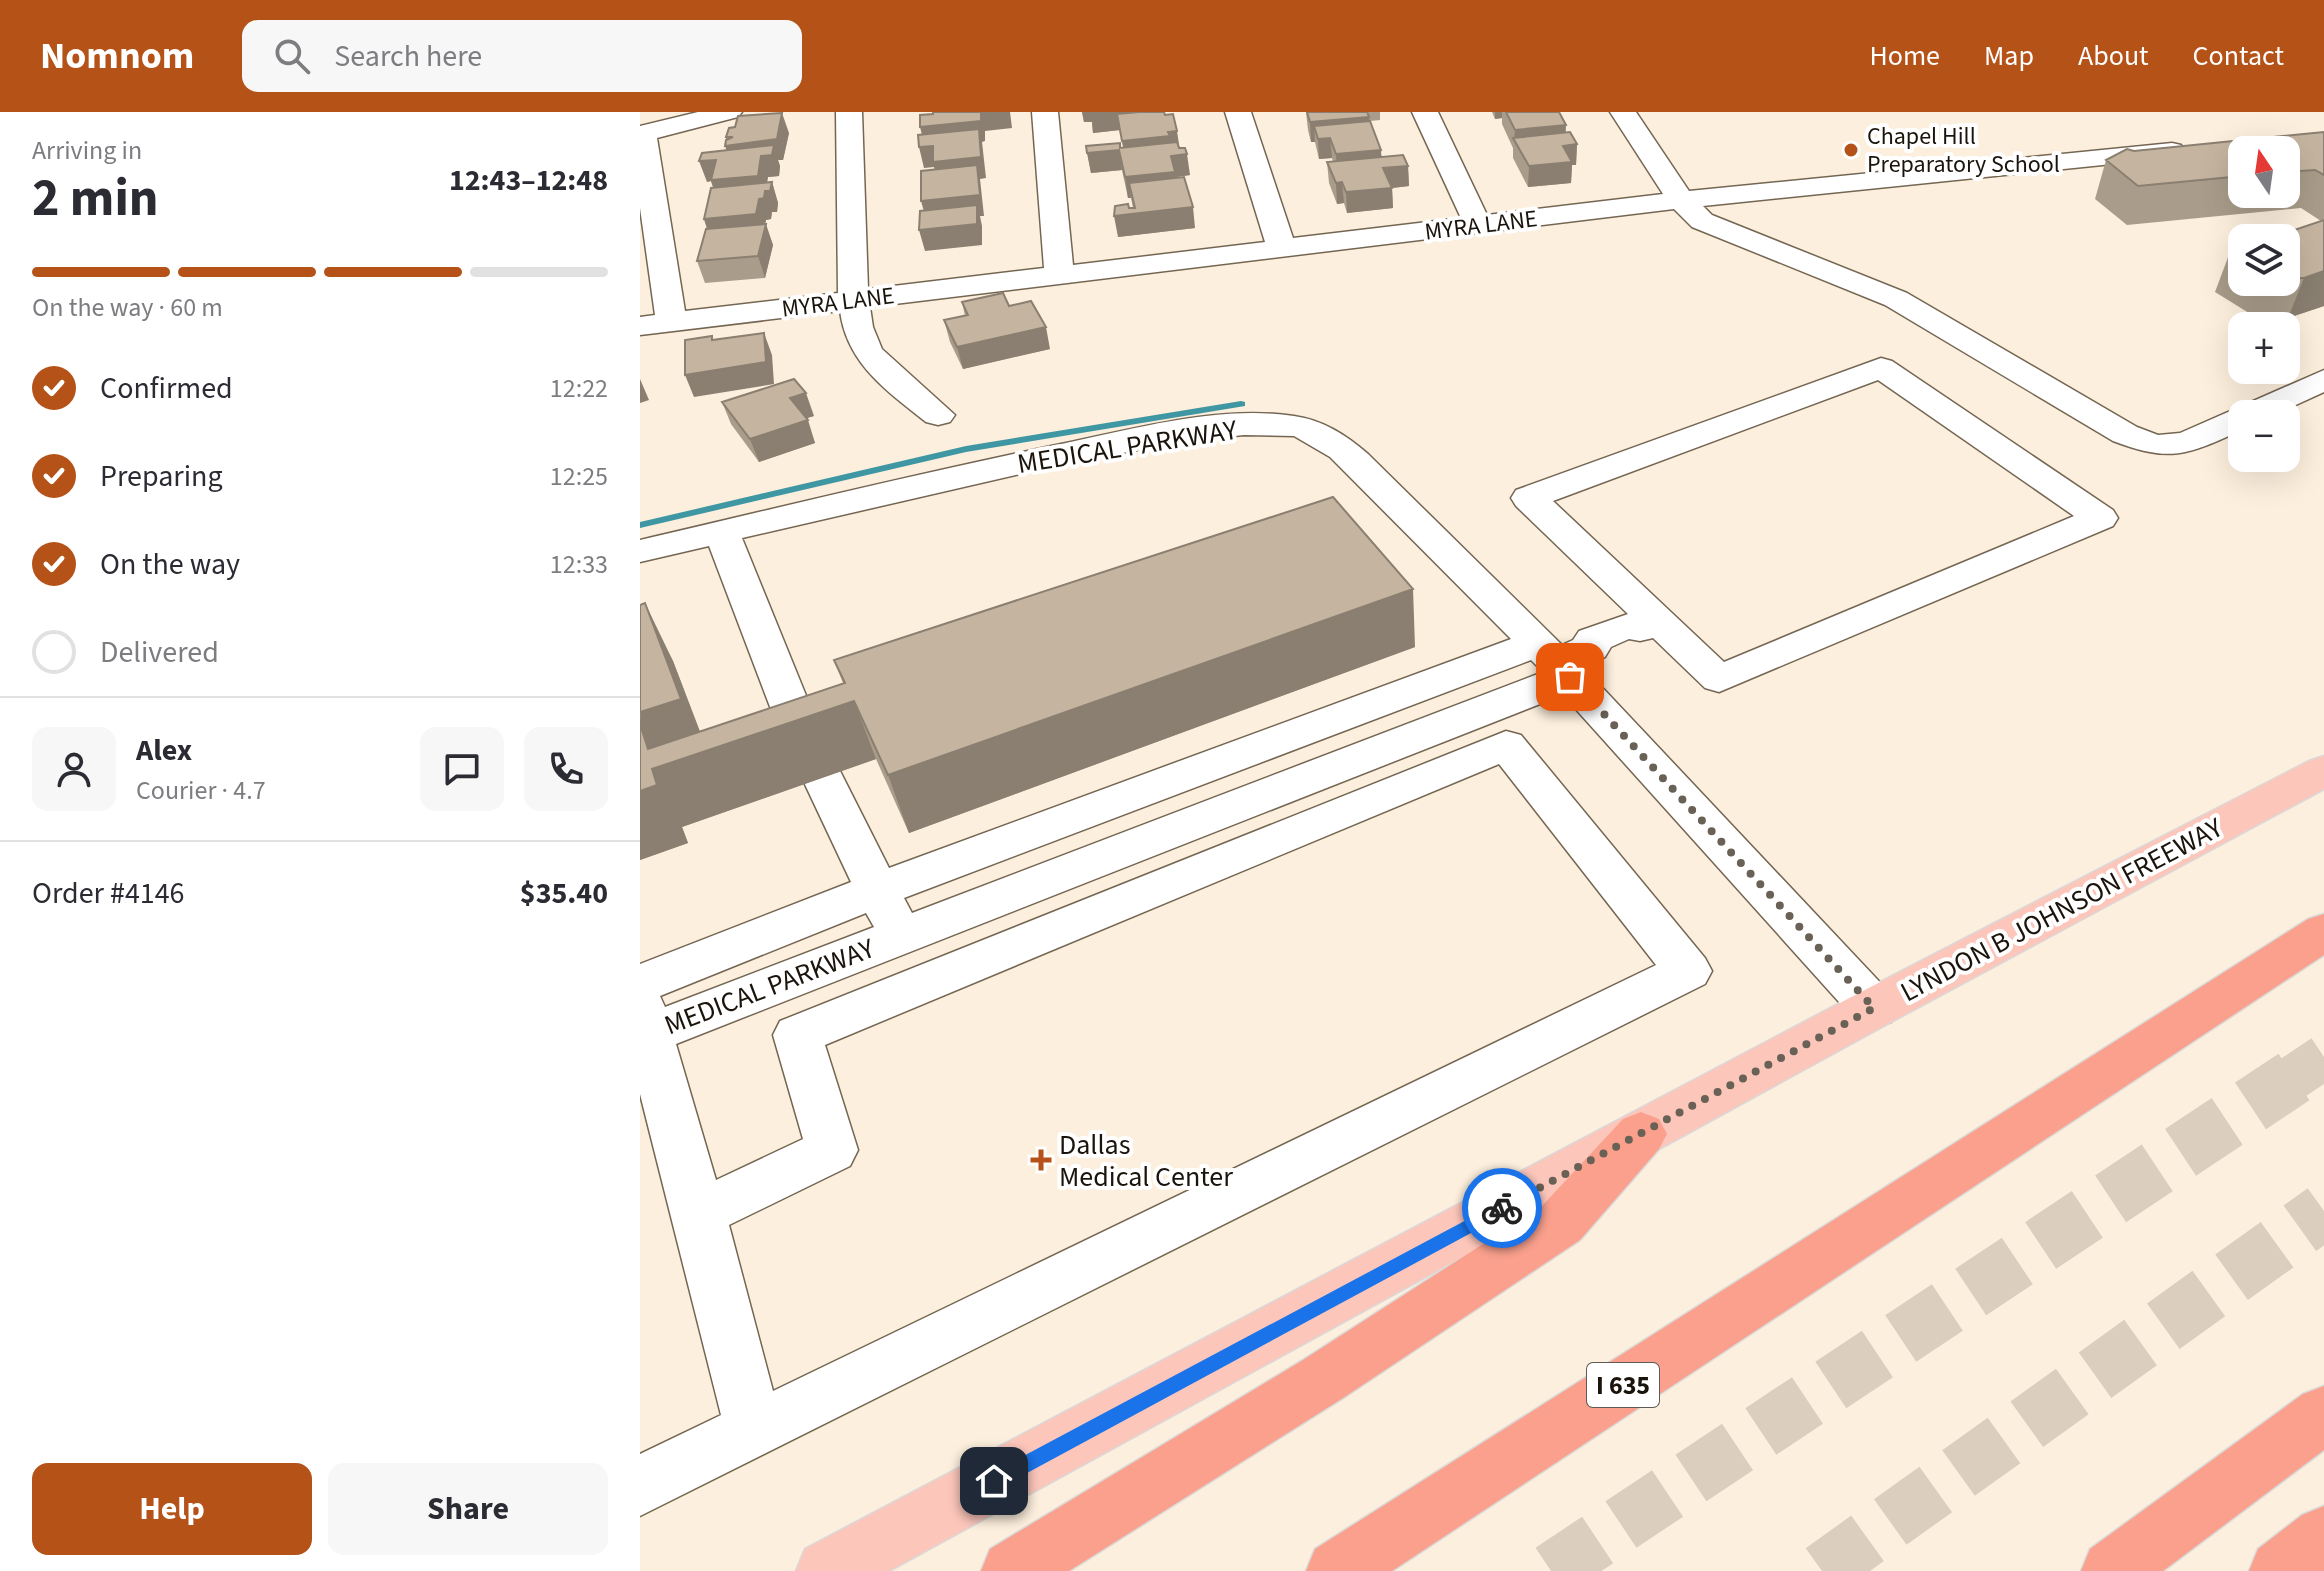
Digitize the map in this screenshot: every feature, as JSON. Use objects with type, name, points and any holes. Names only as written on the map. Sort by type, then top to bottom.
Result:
[{"type":"highway","name":"I 635","points":[[1337,1571],[2324,932]]},
{"type":"highway","points":[[1012,1571],[1323,1379],[1561,1223],[1641,1134]]},
{"type":"highway","points":[[2112,1571],[2324,1414]]},
{"type":"highway","points":[[2280,1571],[2324,1537]]},
{"type":"main road","name":"LYNDON B JOHNSON FREEWAY","points":[[827,1571],[1874,1008],[2324,771]]},
{"type":"street","points":[[671,322],[648,218],[642,133],[729,112]]},
{"type":"street","points":[[849,112],[854,301],[862,342],[890,376],[938,415]]},
{"type":"street","points":[[1045,112],[1059,276]]},
{"type":"street","points":[[1238,112],[1282,250]]},
{"type":"street","points":[[1425,112],[1478,225]]},
{"type":"street","points":[[1623,112],[1681,200],[1702,221],[1896,299],[2125,434],[2155,445],[2186,443],[2228,424]]},
{"type":"street","name":"MYRA LANE","points":[[640,326],[1681,200],[2198,149]]},
{"type":"street","points":[[1881,368],[2100,518],[1719,679],[1650,625],[1529,498],[1881,368]]},
{"type":"street","points":[[2280,400],[2324,380]]},
{"type":"street","name":"MEDICAL PARKWAY","points":[[640,551],[962,474],[1131,440],[1238,427],[1295,426],[1330,439],[1356,461],[1563,658],[1874,1008]]},
{"type":"street","points":[[722,532],[817,769],[901,935]]},
{"type":"street","points":[[1563,658],[1606,651],[1642,637],[1650,625]]},
{"type":"street","name":"MEDICAL PARKWAY","points":[[640,984],[878,890],[1563,658]]},
{"type":"street","name":"MEDICAL PARKWAY","points":[[643,1025],[901,935],[1563,658]]},
{"type":"street","points":[[640,1486],[1688,971],[1506,745],[797,1035],[832,1150],[699,1214]]},
{"type":"street","points":[[643,1025],[699,1214],[754,1430]]},
{"type":"building","points":[[981,112],[981,121],[920,127],[920,115]]},
{"type":"building","points":[[1307,112],[1367,112],[1369,117],[1310,122]]},
{"type":"building","points":[[1506,112],[1559,112],[1566,125],[1515,130]]},
{"type":"building","points":[[782,113],[777,139],[725,146],[726,140],[733,137],[726,137],[729,128],[735,127],[738,116]]},
{"type":"building","points":[[1117,114],[1173,114],[1177,131],[1168,132],[1170,136],[1122,141]]},
{"type":"building","points":[[1370,121],[1381,150],[1336,154],[1330,138],[1318,139],[1314,126]]},
{"type":"building","points":[[979,129],[981,157],[933,162],[933,146],[919,147],[918,135]]},
{"type":"building","points":[[1570,132],[1577,144],[1563,146],[1572,162],[1529,166],[1513,138]]},
{"type":"building","points":[[2324,132],[2324,175],[2315,170],[2300,171],[2300,136],[2284,136]]},
{"type":"building","points":[[1177,142],[1187,154],[1171,156],[1175,172],[1125,177],[1119,150],[1087,153],[1086,146],[1120,143],[1120,148]]},
{"type":"building","points":[[2228,142],[2228,177],[2138,186],[2106,160],[2127,149],[2134,151]]},
{"type":"building","points":[[774,145],[772,155],[761,156],[758,176],[711,180],[716,160],[699,161],[702,153]]},
{"type":"building","points":[[1403,155],[1408,166],[1383,168],[1392,188],[1346,192],[1342,182],[1336,183],[1327,162]]},
{"type":"building","points":[[977,165],[980,195],[921,201],[921,171]]},
{"type":"building","points":[[1184,177],[1193,207],[1114,216],[1115,206],[1128,204],[1129,208],[1135,208],[1129,183]]},
{"type":"building","points":[[772,182],[770,191],[765,191],[764,198],[759,199],[756,214],[704,219],[711,188]]},
{"type":"building","points":[[977,205],[977,224],[919,230],[920,211]]},
{"type":"building","points":[[2324,220],[2324,271],[2304,278],[2300,278],[2300,228]]},
{"type":"building","points":[[766,224],[758,256],[697,261],[706,229]]},
{"type":"building","points":[[1003,293],[1009,306],[1031,301],[1046,327],[957,347],[944,320],[968,315],[962,302]]},
{"type":"building","points":[[764,333],[766,362],[685,375],[685,340]]},
{"type":"building","points":[[794,379],[806,393],[790,398],[808,420],[750,439],[722,402]]},
{"type":"building","points":[[1333,497],[1413,589],[888,775],[854,701],[652,769],[657,785],[640,791],[640,724],[648,749],[845,683],[834,660]]},
{"type":"building","points":[[645,603],[681,699],[640,712],[640,605]]},
{"type":"waterway","points":[[640,525],[966,449],[1241,404]]},
{"type":"tunnel","points":[[2294,1077],[2324,1057]]},
{"type":"tunnel","points":[[1551,1571],[2294,1077]]},
{"type":"tunnel","points":[[1822,1571],[2324,1211]]},
{"type":"way so far","points":[[1502,1208],[1874,1008],[1570,677]]},
{"type":"place","name":"Chapel Hill Preparatory School","points":[[1851,150]]},
{"type":"place","name":"Dallas Medical Center","points":[[1041,1160]]},
{"type":"route","points":[[994,1481],[1502,1208]]}]
